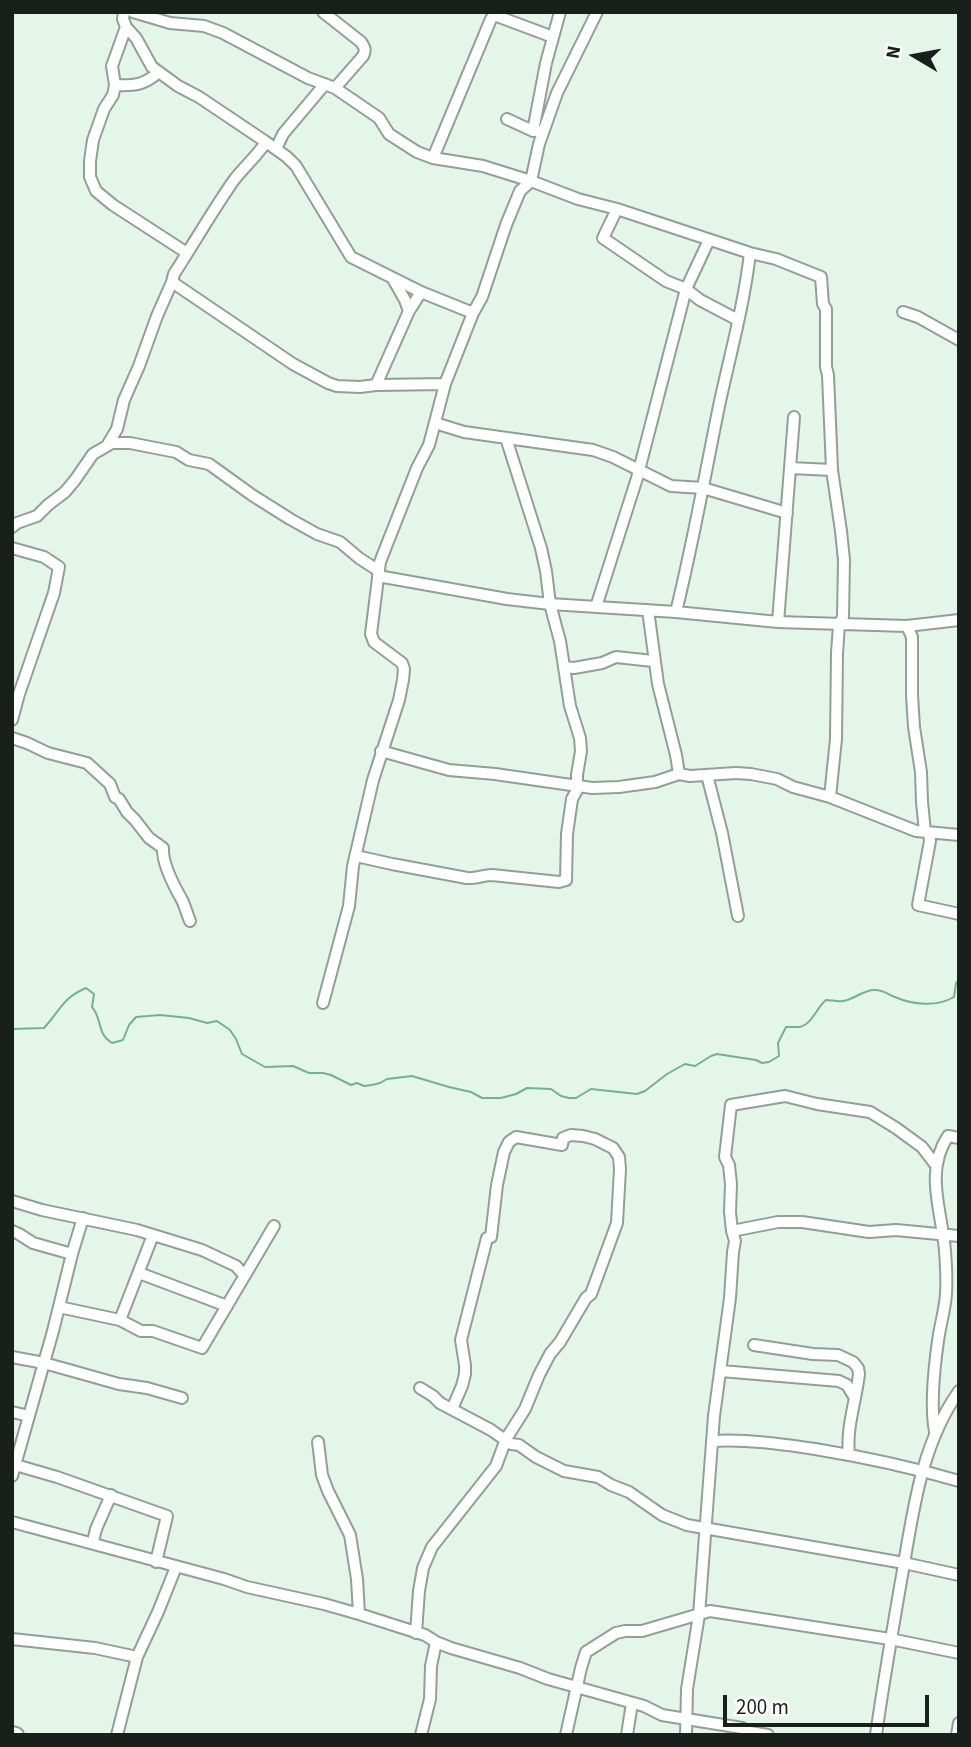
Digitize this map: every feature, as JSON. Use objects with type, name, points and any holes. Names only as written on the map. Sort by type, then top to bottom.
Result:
[{"type":"street","points":[[124,12],[126,27],[136,38],[148,62],[159,72],[276,149],[296,166],[351,257],[421,292],[473,313]]},
{"type":"street","points":[[134,12],[170,23],[204,26],[223,33],[309,78],[330,86],[379,118],[389,134],[417,152],[433,158],[482,166],[531,181],[578,199],[776,259],[821,277],[823,304],[826,309],[826,367],[832,470],[844,560],[843,617],[839,625],[836,653],[836,739],[830,797]]},
{"type":"street","points":[[276,149],[283,134],[365,52],[361,43],[323,12]]},
{"type":"street","points":[[323,1003],[349,906],[356,856],[373,780],[399,700],[404,669],[402,663],[374,642],[372,634],[380,562],[417,468],[429,445],[445,384],[473,313],[482,298],[506,225],[520,191],[531,181],[553,37],[560,12]]},
{"type":"street","points":[[538,131],[597,12]]},
{"type":"street","points":[[433,158],[494,15],[553,37]]},
{"type":"street","points":[[126,27],[113,66],[113,95],[104,109],[93,140],[90,177],[96,191],[113,205],[187,253]]},
{"type":"street","points":[[115,85],[139,85],[159,72]]},
{"type":"street","points":[[507,119],[538,131]]},
{"type":"street","points":[[12,527],[43,511],[75,480],[93,454],[108,444],[117,429],[124,400],[174,274],[235,179],[265,142]]},
{"type":"street","points":[[617,209],[603,238],[666,281],[686,289],[710,306],[738,320]]},
{"type":"street","points":[[596,607],[650,430],[686,289],[709,240]]},
{"type":"street","points":[[676,612],[691,551],[750,253]]},
{"type":"street","points":[[391,277],[409,311]]},
{"type":"street","points":[[172,282],[293,364],[328,383],[349,387],[445,384]]},
{"type":"street","points":[[376,385],[409,311],[421,292]]},
{"type":"street","points":[[903,312],[918,317],[959,340]]},
{"type":"street","points":[[778,622],[794,416]]},
{"type":"street","points":[[435,424],[464,432],[593,450],[671,486],[703,488],[787,513]]},
{"type":"street","points":[[356,856],[467,878],[492,875],[559,882],[566,880],[569,824],[572,799],[577,790],[580,738],[570,706],[541,548],[506,438]]},
{"type":"street","points":[[108,444],[141,444],[176,452],[194,462],[209,464],[290,519],[317,534],[340,542],[378,573],[550,604],[839,625],[908,626],[959,620]]},
{"type":"street","points":[[790,468],[832,470]]},
{"type":"street","points":[[12,548],[44,557],[59,566],[54,593],[12,720]]},
{"type":"street","points":[[648,610],[653,661],[679,774]]},
{"type":"street","points":[[908,626],[912,636],[914,727],[921,772],[922,802],[930,841],[918,905],[959,914]]},
{"type":"street","points":[[564,667],[602,663],[616,657],[653,661]]},
{"type":"street","points":[[12,738],[48,753],[81,760],[110,784],[115,797],[127,812],[149,838],[163,848],[162,856],[190,921]]},
{"type":"street","points":[[381,751],[449,770],[603,789],[655,782],[679,774],[736,773],[767,776],[793,787],[830,797],[916,831],[959,835]]},
{"type":"street","points":[[707,775],[722,833],[738,916]]},
{"type":"street","points":[[686,1735],[687,1689],[699,1615],[712,1441],[735,1241],[730,1212],[729,1165],[725,1157],[731,1105],[785,1096],[870,1112],[922,1147],[936,1164]]},
{"type":"street","points":[[416,1633],[423,1568],[432,1547],[496,1466],[506,1439],[525,1409],[550,1354],[591,1294],[617,1223],[619,1157],[606,1143],[571,1135],[563,1138],[562,1145],[516,1137],[509,1142],[504,1152],[497,1185],[491,1237],[487,1238],[462,1332],[465,1374],[452,1409]]},
{"type":"street","points":[[935,1432],[932,1420],[935,1370],[946,1294],[945,1249],[937,1196],[936,1164],[948,1136],[959,1138]]},
{"type":"street","points":[[12,1201],[42,1210],[120,1225],[202,1250],[236,1266],[244,1275]]},
{"type":"street","points":[[83,1219],[13,1468],[57,1477],[167,1516],[156,1562]]},
{"type":"street","points":[[732,1231],[778,1222],[802,1222],[869,1233],[896,1230],[959,1237]]},
{"type":"street","points":[[59,1307],[120,1320],[141,1331],[153,1331],[202,1348],[274,1226]]},
{"type":"street","points":[[12,1231],[33,1243],[72,1254]]},
{"type":"street","points":[[120,1320],[153,1235]]},
{"type":"street","points":[[139,1273],[227,1306]]},
{"type":"street","points":[[754,1345],[838,1355],[853,1362],[859,1374],[848,1442],[849,1455]]},
{"type":"street","points":[[12,1357],[182,1398]]},
{"type":"street","points":[[721,1371],[839,1381],[847,1385],[855,1398]]},
{"type":"street","points":[[420,1388],[440,1403],[511,1444],[519,1445],[536,1457],[564,1471],[598,1477],[629,1492],[662,1515],[687,1525],[959,1574]]},
{"type":"street","points":[[876,1735],[910,1521],[922,1470],[935,1432],[959,1391]]},
{"type":"street","points":[[12,1412],[29,1416]]},
{"type":"street","points":[[712,1441],[738,1440],[849,1455],[922,1470],[959,1481]]},
{"type":"street","points":[[318,1442],[322,1475],[350,1535],[359,1614]]},
{"type":"street","points":[[93,1542],[111,1495]]},
{"type":"street","points":[[12,1522],[93,1542],[247,1587],[359,1614],[425,1635],[436,1643],[643,1706],[662,1715],[768,1735]]},
{"type":"street","points":[[117,1735],[137,1657],[176,1567]]},
{"type":"street","points":[[566,1735],[586,1652],[616,1633],[642,1631],[710,1611],[890,1639],[959,1653]]},
{"type":"street","points":[[12,1639],[95,1648],[137,1657]]},
{"type":"street","points":[[421,1735],[430,1699],[431,1666],[436,1643]]},
{"type":"street","points":[[627,1735],[632,1703]]},
{"type":"street","points":[[957,1735],[959,1723]]},
{"type":"waterway","points":[[12,1029],[44,1028],[66,1001],[86,988],[94,994],[92,1007],[104,1035],[112,1043],[123,1040],[129,1025],[136,1017],[160,1015],[207,1023],[217,1021],[230,1030],[242,1054],[265,1067],[293,1066],[309,1073],[331,1075],[351,1085],[372,1085],[387,1079],[412,1076],[471,1092],[482,1098],[501,1098],[527,1088],[551,1089],[561,1096],[576,1098],[591,1089],[637,1094],[685,1064],[695,1066],[717,1054],[769,1062],[779,1056],[778,1043],[786,1027],[803,1026],[826,1000],[843,1001],[877,990],[909,1002],[940,1002],[954,997],[959,979]]}]
